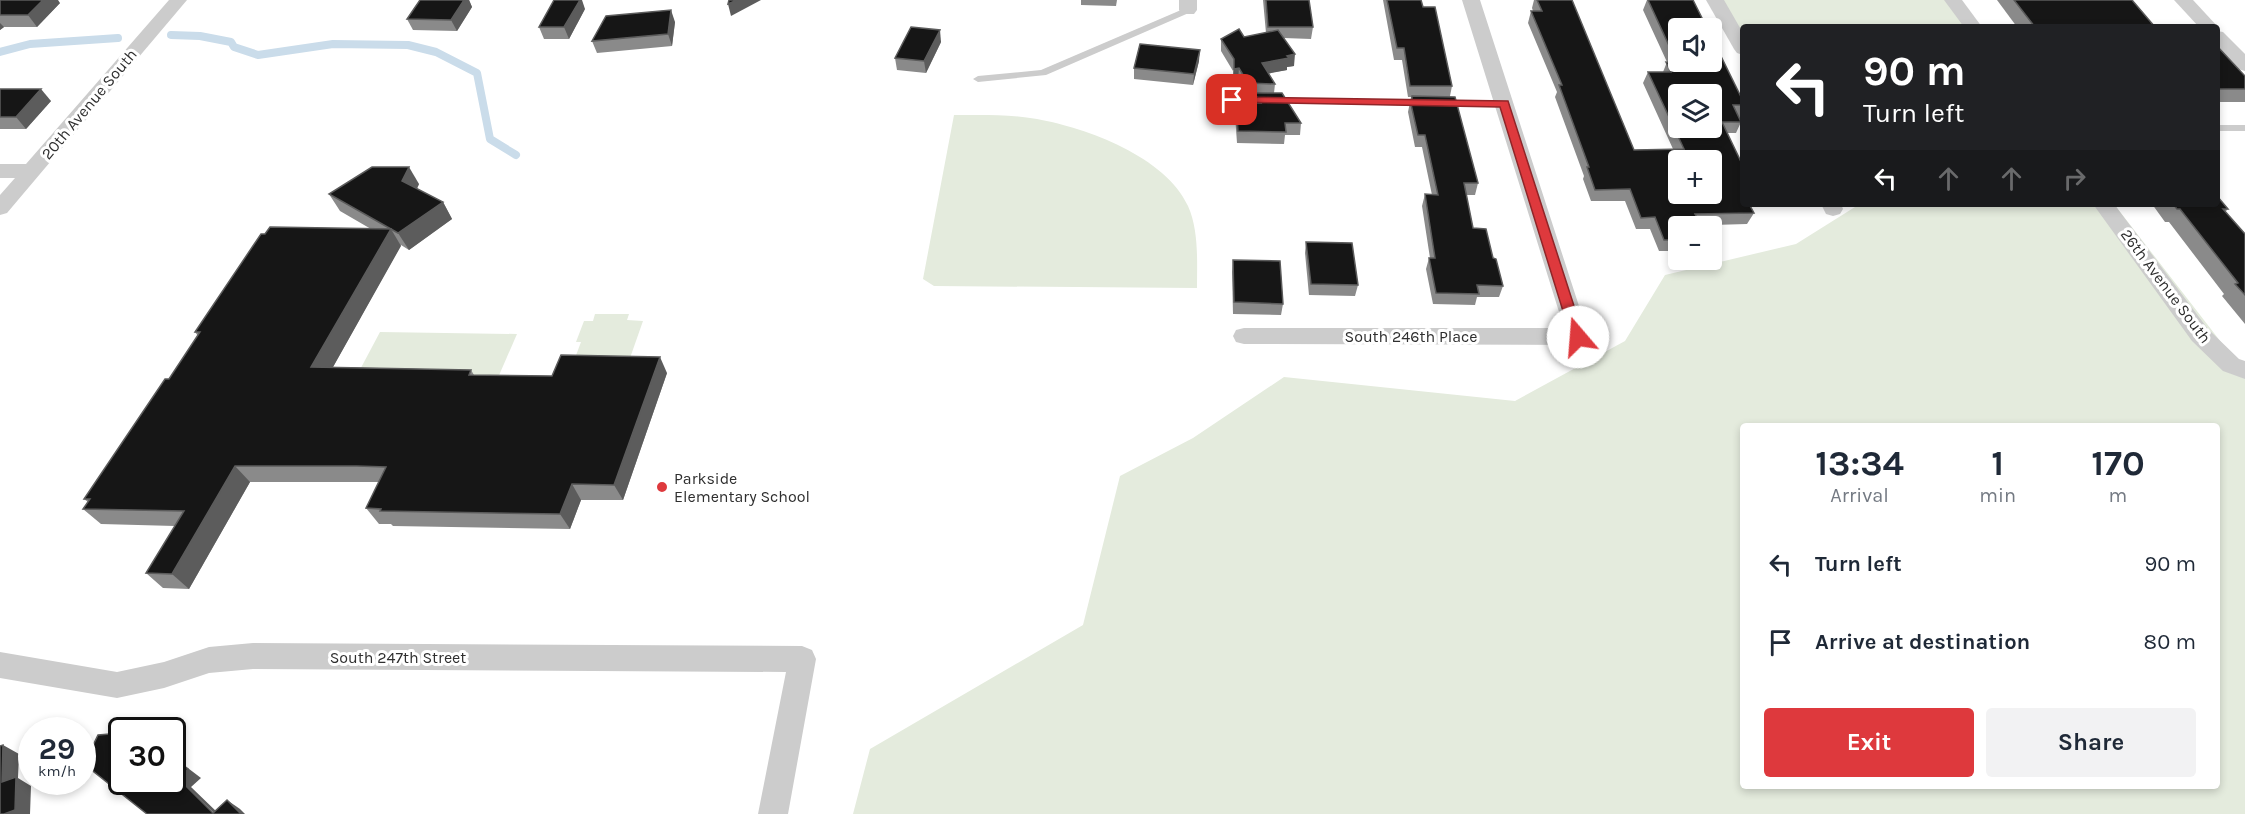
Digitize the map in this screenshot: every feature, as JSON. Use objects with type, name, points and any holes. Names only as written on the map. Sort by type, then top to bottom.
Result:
[{"type":"street","name":"20th Avenue South","points":[[0,208],[178,0]]},
{"type":"street","points":[[1471,0],[1504,104]]},
{"type":"street","points":[[1715,0],[1740,44]]},
{"type":"street","points":[[1953,0],[1971,24]]},
{"type":"street","points":[[2183,0],[2205,24]]},
{"type":"street","points":[[2220,39],[2245,65]]},
{"type":"street","name":"South 246th Place","points":[[1244,336],[1578,337],[1504,104]]},
{"type":"street","points":[[0,171],[33,171]]},
{"type":"street","name":"26th Avenue South","points":[[2105,207],[2200,335],[2238,367]]},
{"type":"street","name":"South 247th Street","points":[[0,665],[117,685],[164,675],[209,660],[253,656],[801,659],[773,814]]},
{"type":"lane","points":[[978,79],[1050,71],[1188,5]]},
{"type":"lane","points":[[1232,100],[1504,104]]},
{"type":"lane","points":[[2220,128],[2245,128]]},
{"type":"shaded area","points":[[1721,0],[1956,0],[1975,24],[1740,24],[1740,29]]},
{"type":"shaded area","points":[[954,115],[1017,116],[1057,123],[1101,138],[1144,159],[1177,189],[1188,206],[1196,236],[1197,288],[934,286],[923,279]]},
{"type":"shaded area","points":[[1855,207],[2116,207],[2245,373],[2245,814],[853,814],[870,749],[1083,625],[1120,476],[1193,438],[1284,377],[1515,401],[1625,341],[1665,275],[1686,270],[1722,270],[1722,262],[1796,244]]},
{"type":"shaded area","points":[[595,314],[629,314],[627,320],[643,321],[630,358],[575,358],[581,342],[576,342],[584,321],[593,321]]},
{"type":"shaded area","points":[[380,332],[517,334],[497,380],[355,379]]},
{"type":"building","points":[[0,0],[43,0],[28,15],[0,15]]},
{"type":"building","points":[[420,0],[464,0],[451,20],[407,19]]},
{"type":"building","points":[[554,0],[580,0],[564,27],[539,27]]},
{"type":"building","points":[[1266,0],[1309,0],[1313,27],[1268,27]]},
{"type":"building","points":[[1387,0],[1421,0],[1423,7],[1435,7],[1452,86],[1410,86],[1404,48],[1397,48]]},
{"type":"building","points":[[1537,0],[1572,0],[1634,150],[1684,149],[1679,138],[1722,138],[1722,122],[1740,160],[1740,207],[1751,207],[1754,213],[1668,216],[1668,240],[1664,240],[1655,217],[1641,218],[1630,189],[1595,190],[1559,85],[1562,85],[1531,11],[1542,11]]},
{"type":"building","points":[[1648,0],[1693,0],[1702,18],[1668,18],[1668,43]]},
{"type":"building","points":[[2014,0],[2132,0],[2152,24],[2033,24]]},
{"type":"building","points":[[671,10],[668,34],[592,41],[606,16]]},
{"type":"building","points":[[911,27],[940,30],[924,61],[895,58]]},
{"type":"building","points":[[1239,29],[1244,37],[1278,30],[1295,54],[1287,56],[1289,58],[1262,63],[1275,84],[1248,83],[1239,68],[1234,69],[1234,59],[1221,39]]},
{"type":"building","points":[[1140,44],[1200,50],[1194,74],[1134,68]]},
{"type":"building","points":[[2220,49],[2245,76],[2245,89],[2220,89]]},
{"type":"building","points":[[1722,58],[1740,95],[1740,105],[1733,105],[1740,122],[1722,122],[1722,84],[1668,84],[1668,115],[1648,72],[1722,72]]},
{"type":"building","points":[[0,89],[41,89],[16,117],[0,117]]},
{"type":"building","points":[[1254,93],[1282,93],[1301,123],[1285,123],[1286,132],[1238,131],[1236,103],[1261,103]]},
{"type":"building","points":[[1412,96],[1455,97],[1478,183],[1464,183],[1473,228],[1486,229],[1503,286],[1477,285],[1479,294],[1436,293],[1429,258],[1435,258],[1425,194],[1438,195],[1425,135],[1418,135],[1410,100]]},
{"type":"building","points":[[372,167],[409,167],[402,181],[443,202],[398,233],[329,194]]},
{"type":"building","points":[[2220,200],[2228,209],[2223,209],[2245,234],[2245,295],[2180,209],[2175,207],[2220,207]]},
{"type":"building","points":[[270,227],[391,229],[311,367],[471,370],[469,375],[552,376],[561,355],[660,357],[614,485],[572,484],[560,514],[380,511],[381,509],[366,508],[386,467],[235,466],[172,574],[146,573],[184,511],[83,509],[90,499],[84,499],[165,379],[169,379],[200,332],[195,332],[261,234],[265,234]]},
{"type":"building","points":[[1306,242],[1352,243],[1358,285],[1311,284]]},
{"type":"building","points":[[1233,260],[1280,261],[1283,304],[1234,302]]},
{"type":"building","points":[[108,734],[108,783],[96,774],[98,735]]},
{"type":"building","points":[[3,745],[2,782],[16,777],[15,810],[0,814],[0,746]]},
{"type":"building","points":[[186,786],[213,813],[227,800],[241,814],[147,814],[123,795],[186,795]]},
{"type":"waterway","points":[[171,35],[200,36],[231,42],[234,47],[258,55],[333,44],[408,45],[436,52],[477,73],[490,139],[516,155]]},
{"type":"waterway","points":[[0,52],[30,44],[118,38]]},
{"type":"place","name":"Parkside Elementary School","points":[[662,487]]},
{"type":"route","points":[[1232,100],[1504,104],[1578,337]]}]
